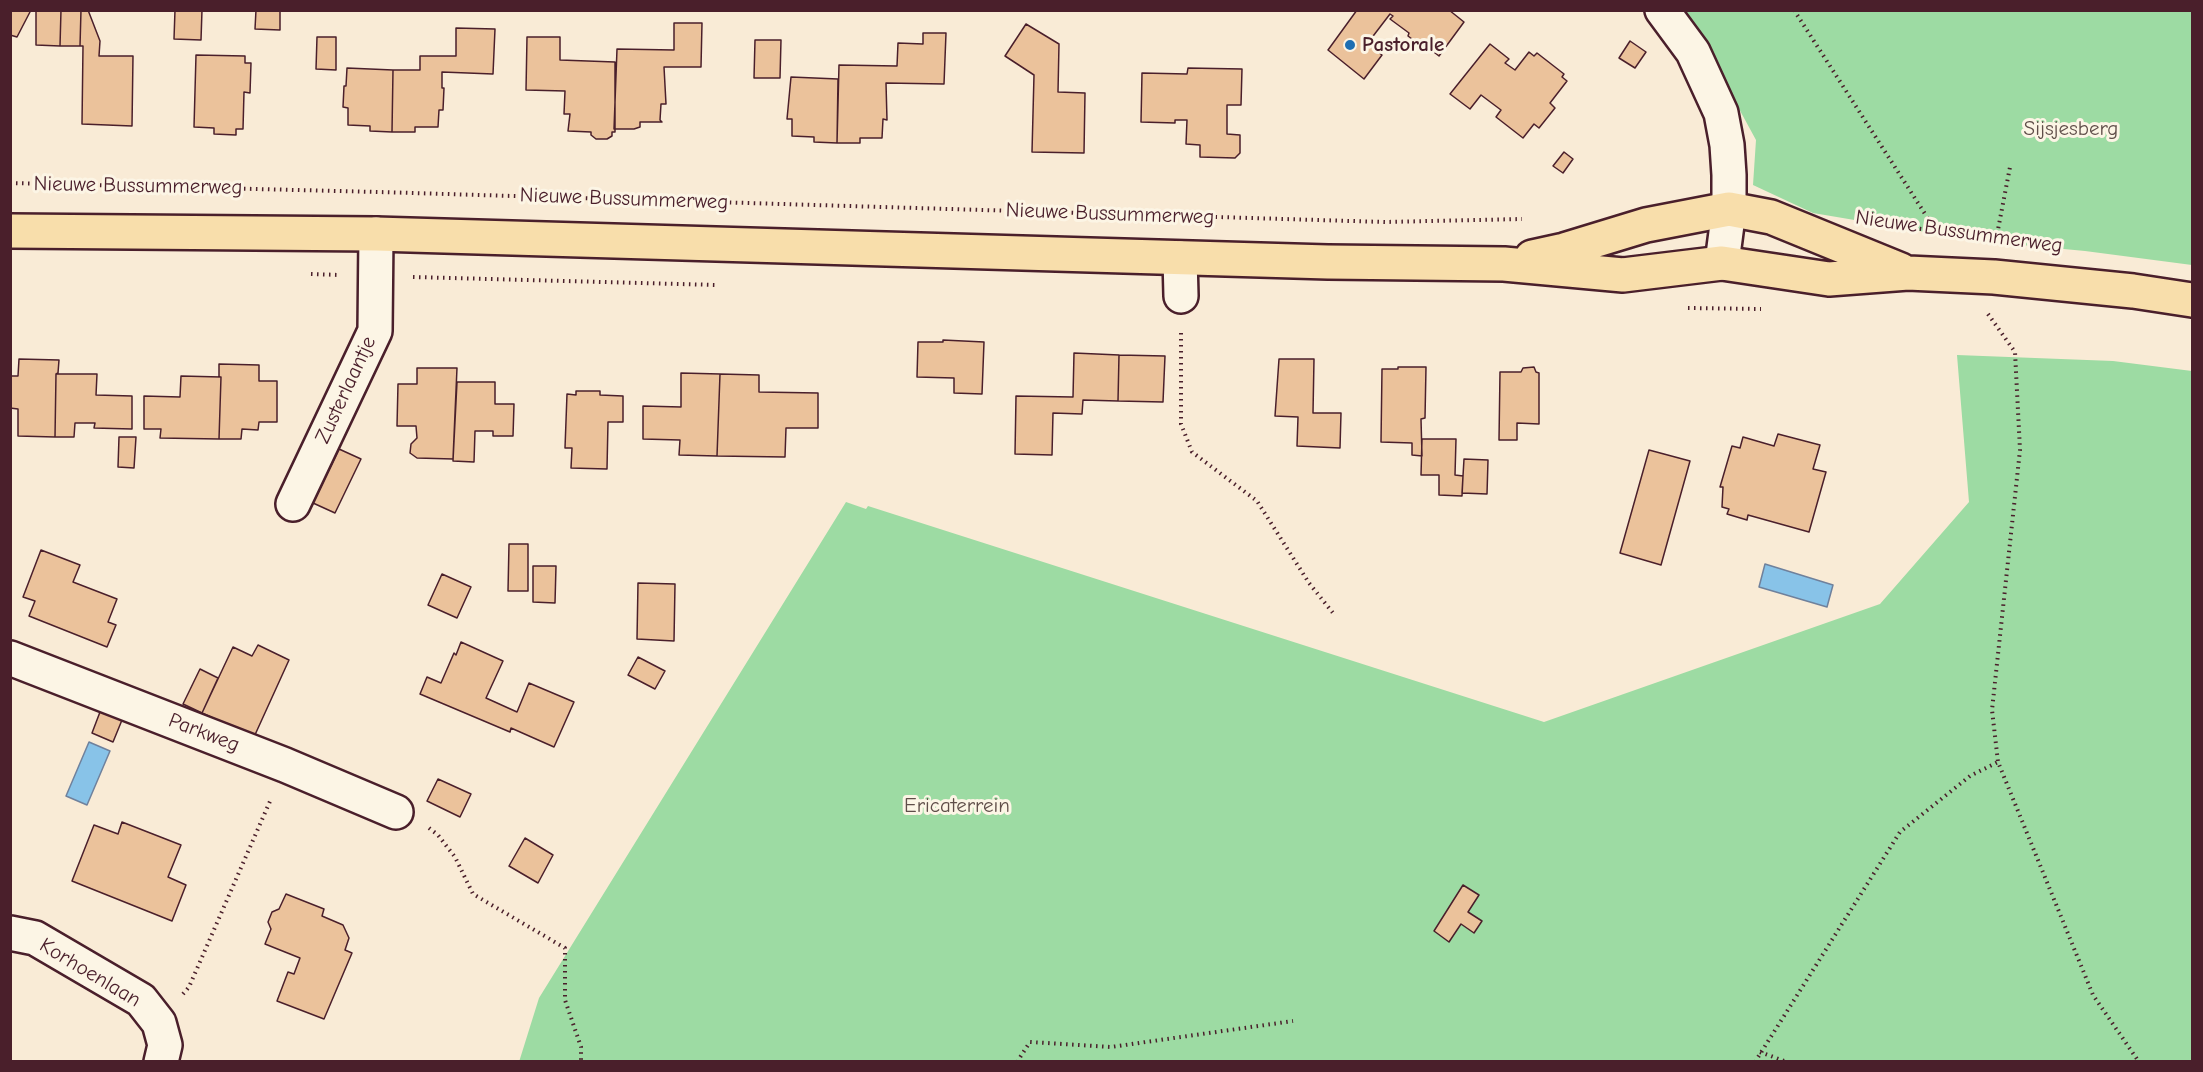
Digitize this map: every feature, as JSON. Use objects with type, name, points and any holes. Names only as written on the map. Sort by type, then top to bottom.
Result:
[{"type":"main road","name":"Nieuwe Bussummerweg","points":[[1504,264],[1564,250],[1646,225],[1729,208],[1771,217],[1908,273]]},
{"type":"main road","name":"Nieuwe Bussummerweg","points":[[10,231],[376,234],[1329,262],[1504,264],[1623,275],[1722,263],[1829,279],[1908,273],[1994,277],[2133,291],[2193,300]]},
{"type":"street","points":[[1662,10],[1693,52],[1721,113],[1727,145],[1729,208],[1722,263]]},
{"type":"street","name":"Zusterlaantje","points":[[293,504],[375,331],[376,234]]},
{"type":"street","points":[[1180,258],[1181,296]]},
{"type":"street","name":"Parkweg","points":[[10,658],[285,765],[396,812]]},
{"type":"street","name":"Korhoenlaan","points":[[10,933],[35,938],[141,1000],[159,1023],[165,1045],[161,1062]]},
{"type":"path","points":[[1794,10],[1935,231],[1961,276],[2015,352],[2020,450],[1992,710],[1998,762],[2093,995],[2139,1062]]},
{"type":"path","points":[[1994,277],[1996,240],[2010,167]]},
{"type":"path","name":"Nieuwe Bussummerweg","points":[[10,183],[391,192],[1384,222],[1526,219]]},
{"type":"path","name":"Nieuwe Bussummerweg","points":[[1894,225],[1976,237]]},
{"type":"path","name":"Nieuwe Bussummerweg","points":[[1986,239],[1996,240]]},
{"type":"path","points":[[1181,296],[1181,424],[1192,452],[1257,501],[1309,583],[1333,613]]},
{"type":"path","points":[[1755,1062],[1899,832],[1970,776],[1998,762]]},
{"type":"path","points":[[159,1023],[189,987],[285,765]]},
{"type":"path","points":[[396,812],[424,824],[438,835],[455,857],[473,894],[565,948],[565,1000],[580,1047],[581,1062]]},
{"type":"path","points":[[1017,1062],[1030,1042],[1111,1047],[1293,1021]]},
{"type":"path","points":[[1760,1052],[1787,1062]]},
{"type":"green space","name":"Sijsjesberg","points":[[1679,11],[2192,11],[2192,265],[2085,251],[1979,241],[1813,213],[1753,185],[1756,140],[1695,28]]},
{"type":"green space","name":"Ericaterrein","points":[[1957,355],[2113,361],[2192,371],[2192,1061],[519,1062],[539,998],[846,502],[866,509],[868,506],[1544,722],[1880,604],[1969,502]]},
{"type":"water","points":[[1765,564],[1833,585],[1827,607],[1759,587]]},
{"type":"water","points":[[89,742],[110,751],[87,805],[66,796]]},
{"type":"building","points":[[10,10],[31,10],[17,37],[10,35]]},
{"type":"building","points":[[36,10],[61,10],[60,46],[36,45]]},
{"type":"building","points":[[61,10],[81,10],[80,46],[60,46]]},
{"type":"building","points":[[81,10],[88,10],[100,41],[99,56],[133,56],[132,126],[82,124]]},
{"type":"building","points":[[175,10],[202,10],[201,40],[174,39]]},
{"type":"building","points":[[256,10],[280,10],[280,30],[255,29]]},
{"type":"building","name":"Pastorale","points":[[1357,10],[1449,10],[1464,22],[1439,56],[1408,36],[1409,33],[1390,19],[1393,16],[1390,14],[1367,44],[1382,55],[1364,79],[1328,50]]},
{"type":"building","points":[[674,23],[702,23],[701,67],[664,67],[666,104],[661,104],[660,120],[662,122],[640,122],[640,127],[634,129],[614,129],[617,49],[674,50]]},
{"type":"building","points":[[1026,24],[1059,44],[1058,92],[1085,93],[1084,153],[1032,152],[1034,75],[1005,56]]},
{"type":"building","points":[[456,28],[495,29],[493,74],[442,72],[443,110],[439,110],[438,127],[415,127],[415,132],[392,132],[393,70],[420,70],[420,56],[456,56]]},
{"type":"building","points":[[923,33],[946,33],[944,84],[886,83],[887,120],[883,119],[882,138],[860,138],[860,143],[837,143],[839,65],[897,66],[898,43],[923,44]]},
{"type":"building","points":[[317,37],[336,37],[336,70],[316,69]]},
{"type":"building","points":[[527,37],[560,37],[560,60],[615,62],[615,132],[612,132],[612,136],[607,139],[596,139],[591,132],[568,131],[570,114],[564,114],[565,91],[526,90]]},
{"type":"building","points":[[755,40],[781,40],[780,78],[754,78]]},
{"type":"building","points":[[1630,41],[1646,52],[1635,68],[1619,58]]},
{"type":"building","points":[[1490,44],[1509,59],[1505,63],[1515,70],[1529,52],[1534,56],[1537,53],[1564,74],[1562,77],[1567,81],[1550,103],[1555,108],[1539,128],[1534,124],[1523,138],[1496,117],[1501,110],[1481,95],[1470,109],[1450,94]]},
{"type":"building","points":[[196,55],[245,56],[245,63],[251,63],[250,93],[244,92],[243,129],[236,129],[236,135],[214,134],[214,128],[194,127]]},
{"type":"building","points":[[347,68],[393,70],[392,132],[370,131],[370,126],[348,125],[348,108],[343,107]]},
{"type":"building","points":[[1188,68],[1242,69],[1241,105],[1227,105],[1227,134],[1240,135],[1240,153],[1235,158],[1200,157],[1200,145],[1186,144],[1187,120],[1175,120],[1175,123],[1141,122],[1142,73],[1187,74]]},
{"type":"building","points":[[791,77],[838,79],[837,143],[814,142],[814,137],[792,136],[792,119],[787,119]]},
{"type":"building","points":[[1564,152],[1573,159],[1563,173],[1553,166]]},
{"type":"building","points":[[943,340],[984,342],[982,394],[954,393],[954,378],[917,377],[918,342],[943,342]]},
{"type":"building","points":[[1074,353],[1119,355],[1118,401],[1083,400],[1082,414],[1053,413],[1052,455],[1015,454],[1016,396],[1073,397]]},
{"type":"building","points":[[1119,355],[1165,356],[1163,402],[1118,401]]},
{"type":"building","points":[[19,359],[59,360],[56,374],[55,437],[18,436],[18,409],[10,408],[10,376],[18,376]]},
{"type":"building","points":[[1279,359],[1314,359],[1313,413],[1341,413],[1340,448],[1297,446],[1298,417],[1275,416]]},
{"type":"building","points":[[219,364],[259,365],[259,381],[277,381],[277,422],[259,422],[258,430],[242,429],[241,439],[219,439],[221,377],[219,377]]},
{"type":"building","points":[[1398,367],[1426,367],[1425,418],[1421,419],[1422,456],[1412,455],[1412,443],[1381,442],[1382,369],[1398,369]]},
{"type":"building","points":[[1534,367],[1539,373],[1539,424],[1517,423],[1517,440],[1499,440],[1500,372],[1521,372],[1523,368]]},
{"type":"building","points":[[417,368],[457,368],[453,459],[417,458],[410,453],[411,444],[417,438],[416,426],[397,426],[398,384],[417,384]]},
{"type":"building","points":[[681,373],[720,374],[717,456],[679,455],[680,440],[643,439],[643,406],[681,407]]},
{"type":"building","points":[[56,374],[97,374],[96,395],[132,396],[132,429],[94,428],[95,423],[75,423],[74,437],[55,437]]},
{"type":"building","points":[[720,374],[759,375],[759,392],[818,393],[818,428],[786,428],[785,457],[717,456]]},
{"type":"building","points":[[181,376],[221,377],[219,439],[160,438],[161,429],[144,429],[144,396],[180,397]]},
{"type":"building","points":[[457,382],[495,382],[495,404],[514,404],[513,436],[493,436],[493,431],[475,431],[474,462],[453,461]]},
{"type":"building","points":[[576,391],[600,391],[600,395],[623,396],[623,422],[608,422],[607,469],[571,468],[572,448],[565,448],[567,394],[576,395]]},
{"type":"building","points":[[1778,434],[1820,445],[1813,469],[1826,472],[1809,532],[1748,515],[1747,520],[1727,514],[1729,509],[1722,507],[1723,487],[1720,487],[1732,446],[1740,448],[1743,437],[1774,446]]},
{"type":"building","points":[[119,437],[136,437],[134,468],[118,467]]},
{"type":"building","points":[[1422,439],[1456,439],[1455,475],[1463,476],[1462,496],[1439,495],[1439,475],[1421,475]]},
{"type":"building","points":[[339,449],[361,459],[335,513],[313,503]]},
{"type":"building","points":[[1649,450],[1690,461],[1661,565],[1620,553]]},
{"type":"building","points":[[1464,459],[1488,460],[1487,494],[1462,493]]},
{"type":"building","points":[[509,544],[528,544],[528,591],[508,591]]},
{"type":"building","points":[[41,550],[80,565],[73,582],[117,599],[108,622],[116,625],[107,647],[29,616],[35,601],[23,597]]},
{"type":"building","points":[[533,566],[556,566],[555,603],[533,602]]},
{"type":"building","points":[[442,574],[471,587],[457,618],[428,605]]},
{"type":"building","points":[[638,583],[675,584],[674,641],[637,639]]},
{"type":"building","points":[[461,642],[503,661],[486,698],[517,712],[529,683],[574,702],[554,747],[511,728],[510,732],[420,694],[427,677],[441,683]]},
{"type":"building","points":[[258,645],[289,660],[254,737],[202,713],[233,647],[252,656]]},
{"type":"building","points":[[638,657],[665,671],[655,689],[628,675]]},
{"type":"building","points":[[200,669],[218,678],[202,713],[183,704]]},
{"type":"building","points":[[100,712],[122,720],[113,742],[92,733]]},
{"type":"building","points":[[438,779],[471,794],[460,817],[427,801]]},
{"type":"building","points":[[122,822],[181,845],[168,877],[186,885],[172,921],[72,881],[94,825],[118,834]]},
{"type":"building","points":[[525,838],[553,855],[538,883],[509,866]]},
{"type":"building","points":[[1463,885],[1479,895],[1468,912],[1482,921],[1474,933],[1461,924],[1449,942],[1434,931]]},
{"type":"building","points":[[286,894],[324,909],[322,916],[343,925],[349,938],[345,950],[352,953],[324,1019],[277,1001],[288,972],[294,974],[300,958],[265,944],[271,929],[268,922],[272,912],[279,909]]},
{"type":"place","name":"Pastorale","points":[[1350,45]]}]
